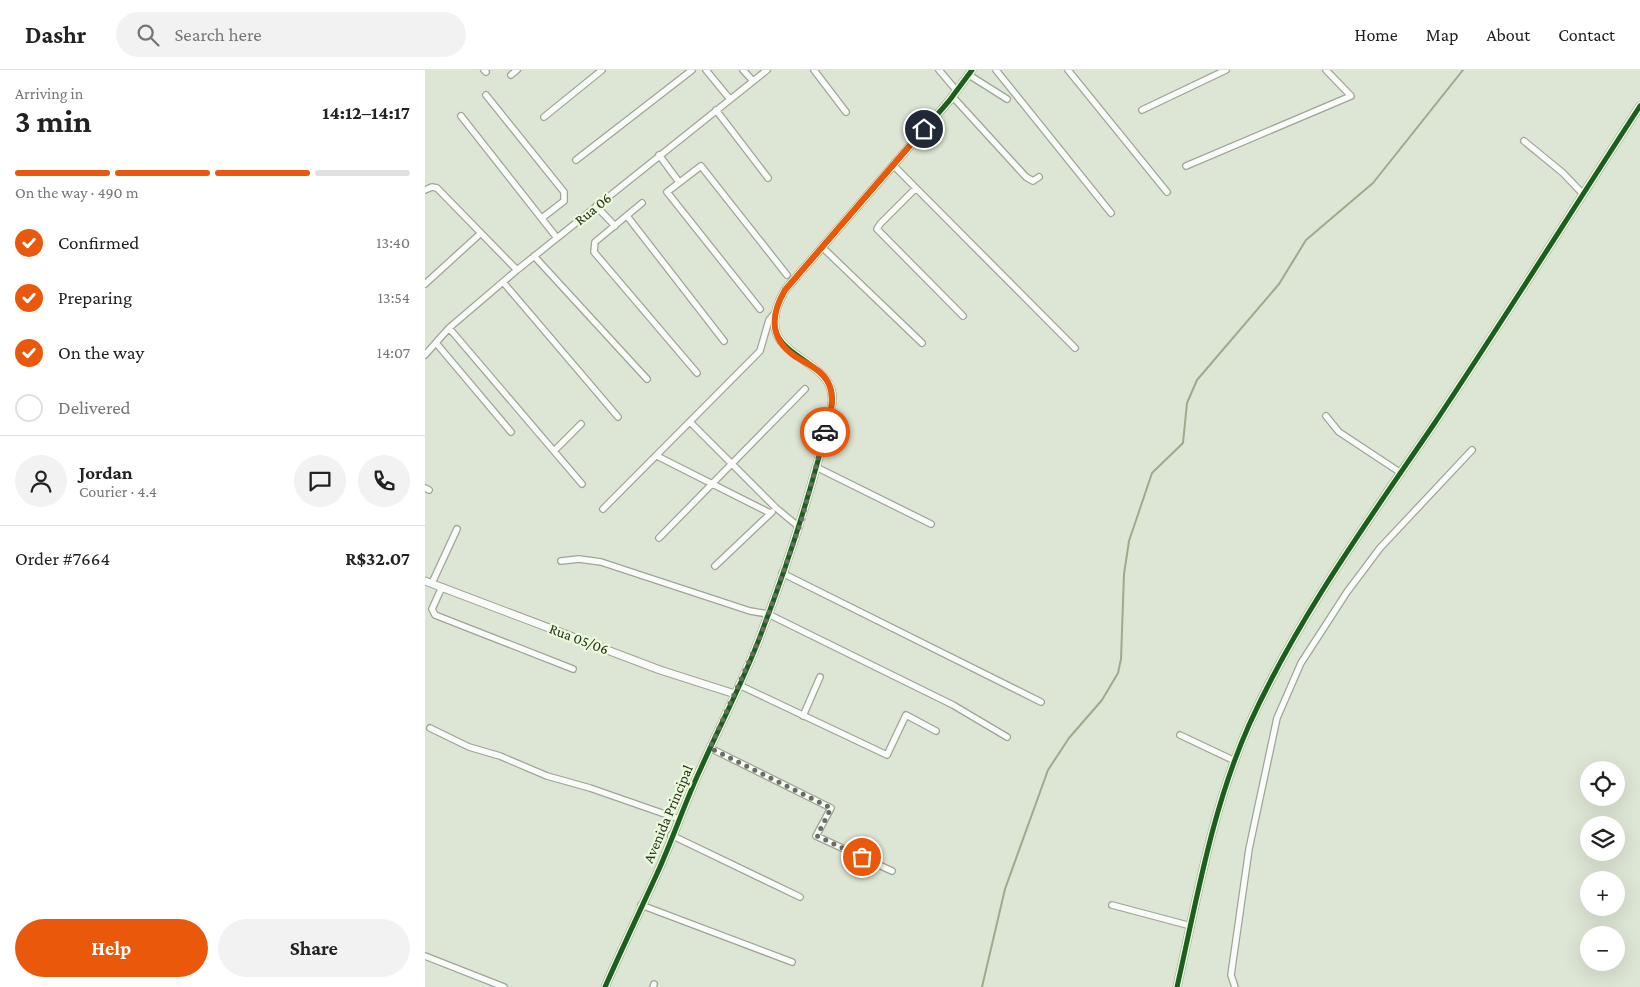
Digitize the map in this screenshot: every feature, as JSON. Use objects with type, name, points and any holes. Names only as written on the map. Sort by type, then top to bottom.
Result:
[{"type":"street","points":[[511,75],[517,70]]},
{"type":"street","points":[[544,117],[602,70]]},
{"type":"street","points":[[576,160],[692,70]]},
{"type":"street","points":[[706,70],[729,98]]},
{"type":"street","points":[[743,70],[753,81]]},
{"type":"street","name":"Rua 06","points":[[425,355],[449,328],[517,270],[729,98],[767,70]]},
{"type":"street","points":[[814,70],[846,112]]},
{"type":"street","points":[[939,70],[954,93],[1026,178],[1033,181],[1039,177]]},
{"type":"street","points":[[996,70],[1111,213]]},
{"type":"street","points":[[1068,70],[1167,192]]},
{"type":"street","points":[[1141,110],[1226,70]]},
{"type":"street","points":[[1185,166],[1351,96],[1326,70]]},
{"type":"street","points":[[603,509],[760,351],[769,320],[774,314],[785,290],[971,72],[1007,99]]},
{"type":"street","points":[[486,95],[564,192],[564,201],[542,218]]},
{"type":"street","points":[[1177,987],[1210,840],[1235,761],[1275,672],[1317,598],[1401,473],[1640,106]]},
{"type":"street","points":[[716,110],[768,178]]},
{"type":"street","points":[[461,116],[557,238]]},
{"type":"street","points":[[1524,141],[1563,174],[1583,194]]},
{"type":"street","points":[[659,155],[679,182]]},
{"type":"street","points":[[893,165],[1075,348]]},
{"type":"street","points":[[760,309],[667,192],[701,166],[787,275]]},
{"type":"street","points":[[425,190],[432,187],[437,188],[517,270]]},
{"type":"street","points":[[916,188],[877,229],[963,316]]},
{"type":"street","points":[[641,204],[595,242],[594,252],[697,373]]},
{"type":"street","points":[[596,206],[615,226]]},
{"type":"street","points":[[627,216],[724,341]]},
{"type":"street","points":[[425,284],[481,233]]},
{"type":"street","points":[[822,247],[922,343]]},
{"type":"street","points":[[535,256],[647,379]]},
{"type":"street","points":[[503,282],[618,416]]},
{"type":"street","name":"Avenida Principal","points":[[605,987],[739,686],[768,614],[799,527],[832,407],[830,386],[818,370],[797,357],[782,343],[776,331],[774,314]]},
{"type":"street","points":[[449,328],[582,484]]},
{"type":"street","points":[[436,343],[511,432]]},
{"type":"street","points":[[659,538],[805,389]]},
{"type":"street","points":[[1326,416],[1339,432],[1401,473]]},
{"type":"street","points":[[690,422],[776,508],[799,527]]},
{"type":"street","points":[[553,451],[581,424]]},
{"type":"street","points":[[1235,987],[1231,975],[1249,849],[1277,718],[1301,663],[1347,592],[1380,548],[1472,450]]},
{"type":"street","points":[[657,456],[770,513]]},
{"type":"street","points":[[815,467],[931,524]]},
{"type":"street","points":[[715,566],[776,508]]},
{"type":"street","points":[[429,582],[457,529]]},
{"type":"street","points":[[561,561],[579,559],[601,562],[750,611],[768,614],[953,705],[1007,736]]},
{"type":"street","points":[[782,573],[1041,702]]},
{"type":"street","name":"Rua 05/06","points":[[429,582],[660,670],[735,694]]},
{"type":"street","points":[[442,587],[433,609],[435,614],[573,669]]},
{"type":"street","points":[[803,716],[819,677]]},
{"type":"street","points":[[739,686],[887,755],[906,715],[936,731]]},
{"type":"street","points":[[430,728],[469,747],[500,756],[547,776],[590,788],[679,819]]},
{"type":"street","points":[[1180,735],[1235,761]]},
{"type":"street","points":[[710,748],[831,808],[817,836],[892,871]]},
{"type":"street","points":[[672,835],[800,896]]},
{"type":"street","points":[[641,905],[792,962]]},
{"type":"street","points":[[1112,905],[1191,926]]},
{"type":"street","points":[[425,956],[504,987]]},
{"type":"waterway","points":[[982,987],[1005,889],[1048,770],[1069,738],[1102,700],[1118,673],[1121,659],[1124,574],[1129,541],[1152,473],[1183,443],[1187,403],[1197,380],[1279,284],[1306,240],[1373,183],[1463,70]]},
{"type":"cycle path","points":[[605,987],[754,651],[791,551],[824,438],[831,409],[831,390],[824,376],[784,345],[776,332],[775,314],[785,290],[949,101],[972,70]]},
{"type":"cycle path","points":[[1177,987],[1215,821],[1236,756],[1268,685],[1335,570],[1460,385],[1640,106]]},
{"type":"way so far","points":[[825,432],[802,519],[761,635],[710,748],[831,808],[817,836],[862,857]]},
{"type":"route","points":[[825,432],[832,407],[830,386],[818,370],[797,357],[782,343],[773,323],[776,304],[785,290],[924,129]]}]
